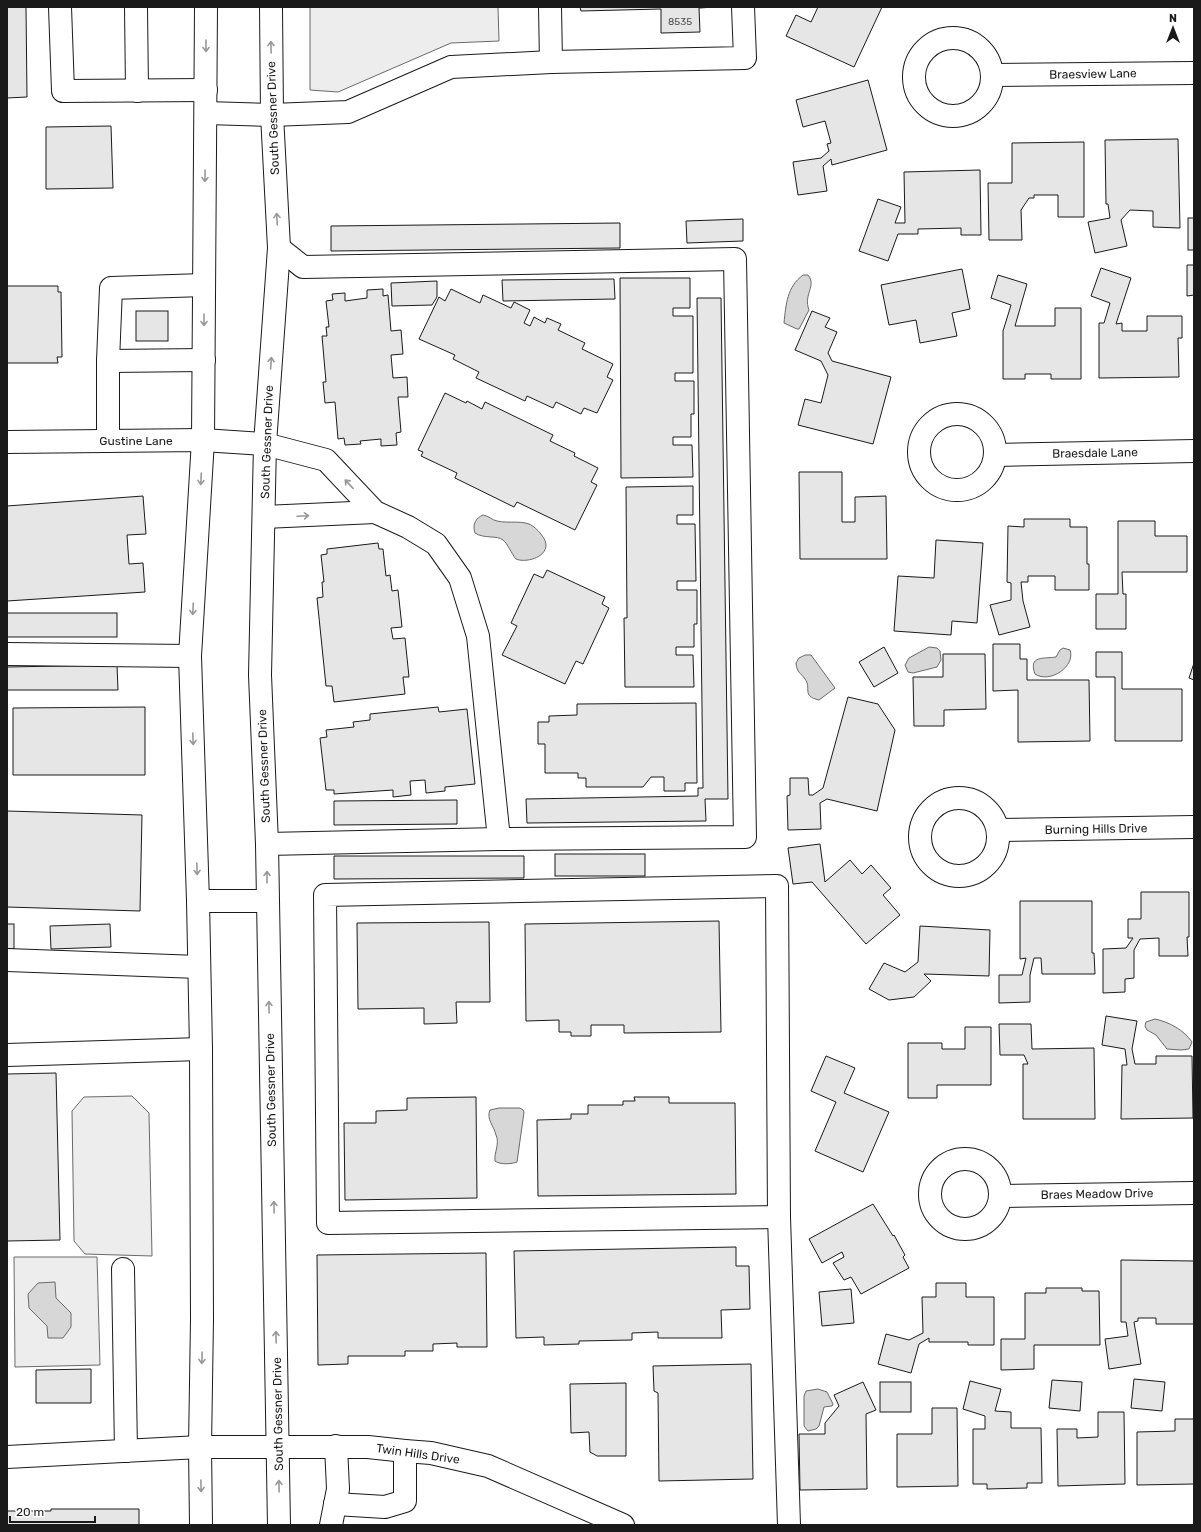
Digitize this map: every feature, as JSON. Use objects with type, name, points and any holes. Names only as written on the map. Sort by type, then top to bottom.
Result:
[{"type":"main road","points":[[60,7],[62,91],[206,90]]},
{"type":"main road","points":[[136,7],[137,91]]},
{"type":"main road","points":[[201,1525],[201,1048],[190,656],[203,440],[206,7]]},
{"type":"main road","name":"South Gessner Drive","points":[[271,7],[272,115],[279,248],[265,444],[260,675],[267,844],[279,1446],[279,1525]]},
{"type":"main road","points":[[550,7],[551,62]]},
{"type":"main road","points":[[206,113],[272,115],[348,112],[451,67],[551,62],[744,58],[743,7]]},
{"type":"main road","name":"Braesview Lane","points":[[992,75],[1194,73]]},
{"type":"main road","points":[[267,844],[499,838],[744,837],[735,259],[303,267],[279,248]]},
{"type":"main road","points":[[108,441],[108,361],[111,288],[204,285]]},
{"type":"main road","points":[[108,361],[204,360]]},
{"type":"main road","name":"Gustine Lane","points":[[7,442],[203,440],[265,444],[326,460],[375,512]]},
{"type":"main road","name":"Braesdale Lane","points":[[995,455],[1194,451]]},
{"type":"main road","points":[[264,517],[375,512],[408,527],[436,544],[460,578],[478,636],[499,838]]},
{"type":"main road","points":[[7,654],[190,656]]},
{"type":"main road","name":"Burning Hills Drive","points":[[998,830],[1194,827]]},
{"type":"main road","points":[[779,1217],[328,1223],[325,895],[777,886],[779,1217],[790,1525]]},
{"type":"main road","points":[[198,901],[267,901]]},
{"type":"main road","points":[[7,960],[199,967]]},
{"type":"main road","points":[[7,1056],[201,1048]]},
{"type":"main road","name":"Braes Meadow Drive","points":[[1001,1196],[1194,1193]]},
{"type":"main road","points":[[123,1269],[126,1451]]},
{"type":"main road","name":"Twin Hills Drive","points":[[7,1457],[200,1447],[279,1446],[368,1447],[431,1453],[488,1466],[623,1525]]},
{"type":"main road","points":[[331,1525],[338,1489],[336,1446]]},
{"type":"main road","points":[[335,1504],[385,1507],[405,1501],[405,1451]]},
{"type":"shaded area","points":[[310,7],[498,7],[499,41],[451,43],[338,92],[310,90]]},
{"type":"shaded area","points":[[803,275],[808,275],[811,283],[808,299],[809,310],[799,329],[797,329],[784,323],[790,290]]},
{"type":"shaded area","points":[[483,515],[497,521],[522,522],[534,527],[544,538],[546,543],[543,553],[529,560],[516,559],[503,540],[482,536],[475,533],[475,522]]},
{"type":"shaded area","points":[[929,647],[937,648],[940,651],[941,660],[937,667],[913,673],[908,672],[905,665],[909,658]]},
{"type":"shaded area","points":[[1063,648],[1070,650],[1071,656],[1066,667],[1060,672],[1048,677],[1035,674],[1033,668],[1035,661],[1042,658],[1056,657]]},
{"type":"shaded area","points":[[805,655],[811,655],[835,688],[819,700],[810,696],[807,682],[797,669],[796,663],[799,658]]},
{"type":"shaded area","points":[[1155,1019],[1171,1024],[1185,1034],[1192,1042],[1189,1049],[1167,1049],[1156,1035],[1147,1030],[1145,1026],[1146,1022]]},
{"type":"shaded area","points":[[132,1096],[149,1113],[152,1256],[85,1254],[74,1241],[72,1111],[84,1097]]},
{"type":"shaded area","points":[[499,1108],[520,1108],[524,1112],[517,1162],[506,1164],[497,1162],[495,1161],[495,1158],[497,1138],[489,1116],[490,1110]]},
{"type":"shaded area","points":[[14,1257],[97,1257],[100,1365],[15,1367]]},
{"type":"shaded area","points":[[55,1282],[56,1298],[71,1313],[71,1327],[63,1338],[48,1338],[47,1326],[29,1308],[28,1294],[38,1283]]},
{"type":"shaded area","points":[[818,1389],[827,1392],[833,1404],[832,1406],[824,1407],[819,1426],[816,1429],[808,1431],[804,1426],[804,1396],[806,1391]]},
{"type":"building","points":[[7,7],[26,7],[27,97],[7,98]]},
{"type":"building","points":[[580,7],[715,7],[699,8],[700,32],[661,33],[661,9],[581,11]]},
{"type":"building","points":[[818,7],[882,7],[854,67],[786,36],[796,15],[811,22]]},
{"type":"building","points":[[868,80],[887,150],[832,165],[831,159],[823,166],[827,191],[798,195],[793,162],[821,158],[829,151],[827,144],[831,143],[825,121],[803,127],[796,100]]},
{"type":"building","points":[[111,126],[113,188],[46,189],[46,127]]},
{"type":"building","points":[[1178,139],[1180,228],[1153,227],[1153,211],[1130,210],[1121,220],[1127,246],[1095,253],[1088,222],[1110,218],[1108,204],[1106,204],[1105,140]]},
{"type":"building","points":[[1084,142],[1084,217],[1058,217],[1058,195],[1034,195],[1034,198],[1029,198],[1021,210],[1022,240],[989,240],[988,183],[1012,183],[1012,143]]},
{"type":"building","points":[[980,170],[981,235],[961,235],[961,228],[918,229],[918,234],[898,234],[888,261],[859,251],[878,199],[901,207],[895,223],[905,223],[904,172]]},
{"type":"building","points":[[1188,218],[1194,218],[1194,250],[1188,250]]},
{"type":"building","points":[[743,219],[743,241],[687,243],[686,221]]},
{"type":"building","points":[[620,223],[620,248],[331,251],[331,226]]},
{"type":"building","points":[[1187,265],[1194,265],[1194,295],[1187,296]]},
{"type":"building","points":[[1101,268],[1131,278],[1116,324],[1122,323],[1122,331],[1147,331],[1147,316],[1182,316],[1182,338],[1178,338],[1179,377],[1099,378],[1099,323],[1104,323],[1110,303],[1091,296]]},
{"type":"building","points":[[962,269],[970,309],[952,313],[957,336],[920,343],[916,320],[889,325],[881,285]]},
{"type":"building","points":[[998,275],[1027,284],[1015,326],[1055,326],[1055,308],[1081,308],[1081,379],[1051,379],[1051,374],[1025,374],[1025,379],[1003,379],[1003,331],[1011,305],[991,298]]},
{"type":"building","points":[[620,278],[690,278],[690,308],[673,308],[673,316],[693,316],[693,373],[675,373],[675,381],[694,381],[694,414],[691,414],[691,437],[673,437],[673,445],[692,445],[693,477],[621,478]]},
{"type":"building","points":[[614,279],[615,299],[503,301],[502,280]]},
{"type":"building","points":[[437,281],[437,297],[432,305],[392,306],[391,283]]},
{"type":"building","points":[[7,286],[58,286],[58,292],[61,292],[62,357],[57,357],[58,363],[7,363]]},
{"type":"building","points":[[383,289],[383,296],[388,295],[391,331],[401,330],[403,354],[391,355],[393,378],[407,377],[408,397],[398,397],[401,432],[396,433],[397,445],[381,446],[381,439],[360,441],[361,444],[345,445],[344,438],[338,439],[335,402],[325,403],[323,382],[326,382],[322,336],[327,336],[326,327],[329,327],[326,301],[333,300],[332,294],[345,293],[345,301],[367,298],[367,290]]},
{"type":"building","points":[[451,289],[480,303],[483,295],[511,308],[514,302],[530,310],[524,323],[530,326],[534,317],[545,323],[547,318],[561,324],[558,330],[585,343],[582,349],[613,364],[607,377],[613,380],[597,413],[584,408],[581,414],[556,402],[553,408],[527,396],[525,401],[476,378],[479,372],[453,359],[455,355],[419,339],[439,297],[445,301]]},
{"type":"building","points":[[697,298],[721,298],[728,799],[705,799],[706,821],[527,823],[526,799],[698,796],[698,788],[703,788]]},
{"type":"building","points":[[136,311],[168,311],[168,341],[136,341]]},
{"type":"building","points":[[812,311],[830,318],[825,327],[837,332],[828,353],[832,361],[891,377],[873,444],[798,425],[805,399],[821,403],[828,375],[821,361],[795,350]]},
{"type":"building","points":[[445,393],[466,403],[467,401],[482,409],[485,402],[553,435],[550,441],[575,453],[574,456],[598,468],[591,482],[597,485],[575,530],[517,502],[514,507],[455,478],[457,473],[421,456],[423,452],[418,450]]},
{"type":"building","points":[[799,472],[842,472],[842,522],[855,522],[855,497],[886,496],[887,559],[800,559]]},
{"type":"building","points":[[693,486],[693,515],[677,515],[677,524],[695,524],[696,581],[677,581],[677,590],[697,590],[697,624],[694,624],[694,647],[676,647],[676,655],[693,655],[694,687],[625,687],[624,618],[627,618],[626,487]]},
{"type":"building","points":[[143,496],[146,534],[127,535],[129,564],[143,563],[145,592],[7,601],[7,506]]},
{"type":"building","points":[[1024,519],[1070,519],[1070,527],[1087,527],[1089,590],[1055,590],[1055,576],[1028,576],[1028,582],[1021,582],[1023,601],[1030,627],[999,635],[990,605],[1011,600],[1011,583],[1007,582],[1008,526],[1024,527]]},
{"type":"building","points":[[1118,521],[1155,521],[1155,536],[1187,536],[1187,572],[1122,572],[1123,594],[1126,594],[1126,629],[1096,629],[1096,594],[1118,594]]},
{"type":"building","points":[[936,540],[983,543],[977,623],[952,621],[951,635],[894,631],[898,576],[934,578]]},
{"type":"building","points":[[378,543],[379,549],[383,549],[386,576],[390,575],[392,591],[398,590],[402,627],[391,628],[393,639],[405,638],[409,677],[403,677],[405,694],[334,702],[332,686],[326,686],[317,598],[323,597],[322,582],[324,582],[321,555],[327,554],[327,549]]},
{"type":"building","points":[[547,570],[605,597],[602,604],[609,608],[583,664],[576,661],[565,684],[502,655],[517,626],[511,623],[534,574],[543,578]]},
{"type":"building","points":[[7,613],[117,613],[117,637],[7,637]]},
{"type":"building","points":[[993,644],[1020,644],[1020,659],[1027,659],[1027,680],[1089,680],[1090,741],[1018,742],[1018,690],[993,691]]},
{"type":"building","points":[[884,647],[898,673],[874,687],[859,662]]},
{"type":"building","points":[[1096,652],[1122,652],[1122,689],[1182,689],[1182,741],[1115,741],[1115,677],[1096,677]]},
{"type":"building","points":[[943,654],[985,654],[986,709],[944,710],[944,726],[914,726],[913,677],[943,677]]},
{"type":"building","points":[[1194,663],[1194,680],[1189,678]]},
{"type":"building","points":[[117,665],[118,690],[7,690],[7,667]]},
{"type":"building","points":[[848,697],[878,704],[895,730],[877,811],[827,799],[820,803],[821,829],[788,830],[787,796],[790,795],[790,778],[808,778],[809,795],[813,795],[823,788]]},
{"type":"building","points":[[696,703],[697,783],[685,783],[685,791],[664,791],[664,777],[651,777],[643,787],[586,787],[586,778],[578,778],[578,773],[545,773],[545,744],[538,744],[538,722],[549,722],[549,716],[577,715],[577,704]]},
{"type":"building","points":[[145,707],[145,775],[13,775],[13,708]]},
{"type":"building","points":[[438,707],[439,712],[467,709],[475,784],[445,787],[445,791],[426,793],[425,780],[410,781],[411,795],[393,797],[393,790],[334,794],[334,790],[326,790],[320,738],[327,737],[326,730],[354,727],[353,722],[370,720],[370,714]]},
{"type":"building","points":[[457,800],[457,824],[334,825],[334,801]]},
{"type":"building","points":[[7,811],[142,815],[140,911],[7,907]]},
{"type":"building","points":[[820,844],[825,882],[850,860],[862,874],[871,865],[891,888],[883,895],[900,915],[866,944],[812,882],[793,884],[788,848]]},
{"type":"building","points":[[555,854],[645,854],[645,876],[555,876]]},
{"type":"building","points":[[334,856],[524,856],[524,878],[334,879]]},
{"type":"building","points":[[1141,892],[1189,892],[1189,937],[1187,937],[1188,956],[1159,956],[1159,938],[1140,939],[1134,950],[1134,978],[1125,979],[1125,992],[1103,993],[1103,949],[1126,948],[1133,938],[1128,938],[1128,919],[1141,919]]},
{"type":"building","points":[[1020,901],[1092,901],[1092,953],[1094,953],[1095,974],[1042,974],[1041,958],[1034,958],[1030,975],[1030,1002],[999,1003],[999,975],[1022,975],[1026,958],[1020,959]]},
{"type":"building","points":[[719,921],[721,1032],[624,1033],[624,1025],[591,1025],[591,1036],[571,1036],[571,1032],[559,1032],[559,1020],[526,1021],[525,924]]},
{"type":"building","points":[[489,922],[490,1002],[456,1002],[457,1023],[424,1024],[424,1008],[358,1009],[357,923]]},
{"type":"building","points":[[7,924],[14,924],[14,949],[7,949]]},
{"type":"building","points":[[110,924],[111,947],[51,949],[50,926]]},
{"type":"building","points":[[920,926],[990,930],[989,976],[924,974],[931,981],[914,997],[889,1000],[869,989],[884,963],[905,972],[918,962]]},
{"type":"building","points":[[1106,1016],[1137,1021],[1132,1049],[1135,1064],[1156,1064],[1156,1056],[1192,1056],[1193,1118],[1121,1119],[1122,1065],[1127,1065],[1125,1049],[1102,1045]]},
{"type":"building","points":[[999,1024],[1031,1024],[1032,1049],[1094,1048],[1095,1119],[1023,1119],[1023,1064],[1028,1064],[1024,1055],[1000,1055]]},
{"type":"building","points":[[965,1027],[991,1027],[991,1085],[937,1085],[937,1098],[908,1098],[908,1043],[942,1043],[942,1049],[965,1049]]},
{"type":"building","points":[[826,1056],[855,1068],[844,1093],[889,1112],[863,1172],[815,1151],[836,1102],[811,1091]]},
{"type":"building","points":[[56,1073],[60,1240],[7,1241],[7,1074]]},
{"type":"building","points":[[476,1097],[477,1198],[345,1200],[344,1123],[376,1123],[376,1111],[407,1110],[407,1098]]},
{"type":"building","points":[[634,1097],[669,1097],[669,1103],[735,1103],[736,1194],[538,1196],[537,1120],[571,1119],[571,1114],[588,1114],[588,1105],[623,1105],[623,1101],[635,1101]]},
{"type":"building","points":[[873,1204],[893,1236],[894,1235],[905,1255],[903,1257],[909,1268],[861,1294],[851,1277],[844,1280],[833,1263],[844,1257],[842,1252],[822,1263],[809,1239]]},
{"type":"building","points":[[736,1247],[736,1266],[749,1266],[750,1309],[721,1310],[722,1338],[658,1338],[658,1332],[632,1333],[632,1340],[579,1341],[579,1344],[544,1345],[544,1337],[516,1338],[514,1251]]},
{"type":"building","points":[[486,1253],[487,1347],[457,1347],[457,1343],[433,1344],[433,1351],[405,1351],[405,1356],[348,1356],[348,1364],[318,1365],[317,1255]]},
{"type":"building","points":[[1121,1260],[1194,1261],[1194,1324],[1156,1324],[1156,1318],[1138,1318],[1138,1321],[1134,1322],[1141,1364],[1109,1369],[1105,1339],[1128,1336],[1126,1322],[1121,1322]]},
{"type":"building","points":[[936,1283],[966,1283],[966,1297],[994,1297],[994,1345],[968,1345],[968,1342],[929,1342],[929,1338],[919,1344],[911,1373],[878,1364],[886,1334],[909,1340],[923,1333],[922,1297],[936,1297]]},
{"type":"building","points":[[1046,1288],[1082,1288],[1082,1291],[1099,1291],[1100,1345],[1034,1345],[1034,1369],[1001,1370],[1001,1339],[1025,1339],[1025,1293],[1046,1293]]},
{"type":"building","points":[[851,1289],[854,1323],[822,1326],[819,1292]]},
{"type":"building","points":[[751,1364],[753,1479],[659,1481],[658,1393],[654,1391],[653,1366]]},
{"type":"building","points":[[91,1369],[91,1403],[36,1403],[36,1370]]},
{"type":"building","points":[[1134,1379],[1165,1382],[1162,1411],[1131,1408]]},
{"type":"building","points":[[1052,1380],[1082,1382],[1080,1411],[1049,1408]]},
{"type":"building","points":[[970,1381],[1001,1389],[995,1411],[1011,1412],[1011,1428],[1041,1428],[1042,1483],[1027,1483],[1027,1488],[987,1489],[987,1484],[973,1484],[973,1429],[985,1429],[985,1416],[963,1409]]},
{"type":"building","points":[[863,1382],[876,1410],[866,1414],[867,1489],[800,1490],[799,1434],[825,1434],[825,1423],[839,1406],[834,1395]]},
{"type":"building","points":[[880,1382],[911,1382],[911,1412],[880,1412]]},
{"type":"building","points":[[626,1383],[626,1456],[597,1456],[590,1452],[589,1432],[571,1433],[570,1384]]},
{"type":"building","points":[[932,1408],[957,1408],[958,1486],[897,1487],[897,1434],[932,1434]]},
{"type":"building","points":[[1098,1412],[1124,1412],[1125,1484],[1058,1486],[1057,1429],[1077,1429],[1077,1438],[1098,1437]]},
{"type":"building","points":[[1175,1419],[1194,1419],[1194,1484],[1137,1485],[1137,1432],[1175,1431]]},
{"type":"building","points":[[51,1509],[139,1509],[139,1525],[7,1525],[7,1511],[51,1511]]}]
